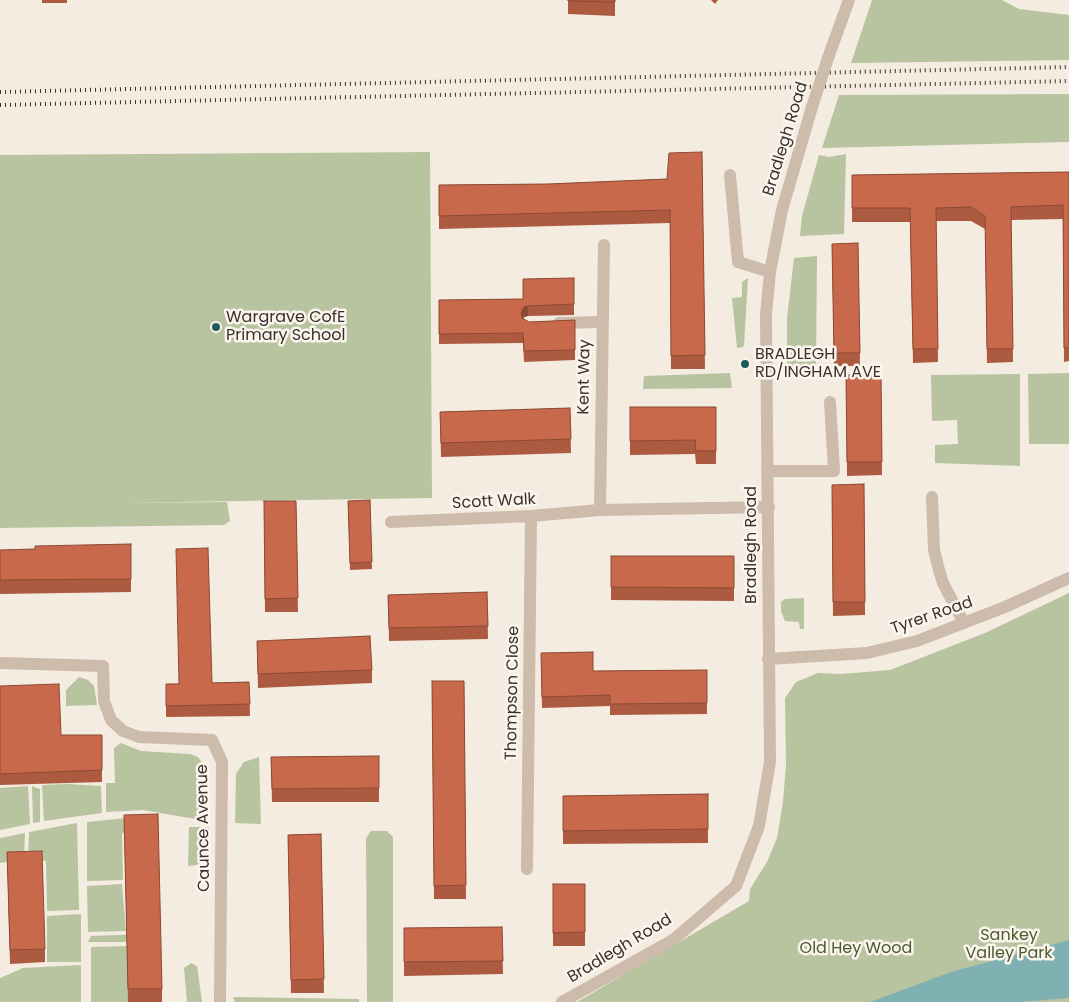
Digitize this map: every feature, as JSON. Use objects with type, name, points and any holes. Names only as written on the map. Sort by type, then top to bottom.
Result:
[{"type":"street","name":"Bradlegh Road","points":[[562,1002],[673,940],[736,886],[759,826],[770,762],[766,314],[770,272],[782,210],[812,107],[849,0]]},
{"type":"street","points":[[730,175],[738,262],[770,272]]},
{"type":"street","name":"Kent Way","points":[[600,510],[604,245]]},
{"type":"street","points":[[549,324],[602,322]]},
{"type":"street","points":[[767,471],[834,471],[830,402]]},
{"type":"street","points":[[932,497],[934,550],[939,570],[943,583],[964,623]]},
{"type":"street","name":"Scott Walk","points":[[391,522],[531,516],[600,510],[769,508]]},
{"type":"street","name":"Thompson Close","points":[[527,869],[531,516]]},
{"type":"street","name":"Tyrer Road","points":[[768,659],[867,653],[917,641],[1069,578]]},
{"type":"street","name":"Caunce Avenue","points":[[0,663],[103,666],[104,701],[111,720],[123,731],[139,737],[212,740],[222,762],[220,1002]]},
{"type":"green space","points":[[872,0],[1002,0],[1019,9],[1069,15],[1069,60],[851,63]]},
{"type":"green space","points":[[1069,94],[1069,142],[822,148],[839,95]]},
{"type":"green space","name":"Wargrave CofE Primary School","points":[[430,152],[432,498],[114,503],[227,502],[230,521],[224,525],[0,528],[0,155]]},
{"type":"green space","points":[[846,154],[844,234],[800,236],[802,216],[819,155],[829,157]]},
{"type":"green space","points":[[817,256],[816,368],[787,370],[787,319],[794,258]]},
{"type":"green space","points":[[748,278],[744,345],[737,348],[732,298],[742,297],[742,282]]},
{"type":"green space","points":[[730,373],[732,388],[643,389],[644,376]]},
{"type":"green space","points":[[1069,373],[1069,444],[1029,444],[1028,374]]},
{"type":"green space","points":[[1020,374],[1020,466],[935,463],[935,445],[958,444],[957,420],[932,421],[931,375]]},
{"type":"green space","points":[[1069,593],[1069,1002],[577,1002],[749,901],[750,889],[767,862],[777,838],[783,802],[786,765],[785,698],[796,682],[818,673],[841,674],[890,670],[985,633]]},
{"type":"green space","points":[[804,598],[804,629],[800,629],[799,622],[785,621],[781,611],[781,602],[785,599]]},
{"type":"green space","points":[[79,677],[88,680],[94,686],[97,705],[66,706],[66,690]]},
{"type":"green space","points":[[121,743],[141,751],[190,754],[198,757],[204,766],[209,785],[207,821],[143,810],[106,812],[106,783],[115,783],[114,748]]},
{"type":"green space","points":[[259,757],[261,824],[235,823],[236,774],[244,762]]},
{"type":"green space","points":[[42,785],[101,786],[102,813],[44,821]]},
{"type":"green space","points":[[28,786],[30,824],[0,830],[0,788]]},
{"type":"green space","points":[[32,786],[40,789],[40,822],[33,823]]},
{"type":"green space","points":[[136,817],[137,831],[122,833],[123,880],[87,881],[87,822]]},
{"type":"green space","points":[[77,823],[79,910],[47,911],[46,861],[28,860],[29,832]]},
{"type":"green space","points":[[189,827],[209,827],[208,857],[203,864],[188,866]]},
{"type":"green space","points":[[371,831],[387,831],[393,837],[393,1002],[367,1002],[366,838]]},
{"type":"green space","points":[[25,833],[24,860],[0,863],[0,838]]},
{"type":"green space","points":[[122,884],[126,931],[88,932],[87,886]]},
{"type":"green space","points":[[81,914],[81,962],[47,962],[47,916]]},
{"type":"green space","points":[[143,934],[145,942],[88,942],[91,936]]},
{"type":"green space","points":[[128,946],[128,1002],[91,1002],[91,947]]},
{"type":"green space","points":[[191,963],[197,966],[202,1002],[187,1002],[184,968]]},
{"type":"green space","points":[[81,965],[81,1002],[0,1002],[0,978],[23,968]]},
{"type":"green space","points":[[233,997],[359,999],[359,1002],[235,1002]]},
{"type":"water","points":[[1069,940],[1069,998],[1019,1002],[870,1002],[951,972]]},
{"type":"building","points":[[615,0],[615,2],[568,1]]},
{"type":"building","points":[[702,152],[705,355],[671,356],[670,210],[439,216],[439,185],[548,184],[667,179],[669,153]]},
{"type":"building","points":[[1069,172],[1069,348],[1064,348],[1063,205],[1011,207],[1013,349],[987,349],[985,216],[971,207],[936,208],[938,349],[913,349],[910,208],[852,208],[852,175]]},
{"type":"building","points":[[858,243],[860,353],[834,353],[832,244]]},
{"type":"building","points":[[574,278],[574,304],[528,306],[524,307],[521,313],[522,318],[529,322],[575,320],[575,350],[524,351],[523,333],[439,334],[439,300],[523,299],[523,279]]},
{"type":"building","points":[[846,375],[881,375],[882,462],[847,462]]},
{"type":"building","points":[[630,407],[716,407],[716,451],[696,451],[695,440],[630,441]]},
{"type":"building","points":[[570,408],[571,439],[441,443],[440,412]]},
{"type":"building","points":[[864,484],[865,602],[833,602],[832,485]]},
{"type":"building","points":[[370,500],[372,562],[350,563],[348,501]]},
{"type":"building","points":[[264,501],[296,501],[298,598],[265,599]]},
{"type":"building","points":[[131,544],[131,579],[0,580],[0,550],[35,549],[35,546]]},
{"type":"building","points":[[208,548],[212,683],[249,682],[250,704],[166,706],[166,684],[179,684],[176,549]]},
{"type":"building","points":[[611,556],[734,556],[734,588],[611,587]]},
{"type":"building","points":[[487,592],[488,626],[389,628],[388,595]]},
{"type":"building","points":[[370,636],[372,670],[258,674],[257,641]]},
{"type":"building","points":[[593,652],[593,671],[707,670],[707,703],[610,704],[610,695],[542,697],[541,653]]},
{"type":"building","points":[[432,681],[464,681],[466,885],[434,886]]},
{"type":"building","points":[[59,684],[61,735],[102,735],[102,770],[0,774],[0,686]]},
{"type":"building","points":[[379,756],[379,788],[272,789],[271,757]]},
{"type":"building","points":[[708,794],[708,829],[563,831],[563,796]]},
{"type":"building","points":[[158,814],[162,989],[128,989],[124,815]]},
{"type":"building","points":[[321,834],[324,979],[291,980],[288,835]]},
{"type":"building","points":[[42,851],[45,949],[10,950],[7,852]]},
{"type":"building","points":[[553,884],[585,884],[585,932],[553,933]]},
{"type":"building","points":[[502,927],[503,961],[404,962],[404,928]]},
{"type":"railway","points":[[0,92],[1069,67]]},
{"type":"railway","points":[[0,105],[1069,81]]},
{"type":"place","name":"Wargrave CofE Primary School","points":[[216,327]]},
{"type":"place","name":"BRADLEGH RD/INGHAM AVE","points":[[745,364]]},
{"type":"park label","name":"Sankey Valley Park","points":[[1009,945]]},
{"type":"park label","name":"Old Hey Wood","points":[[856,949]]}]
